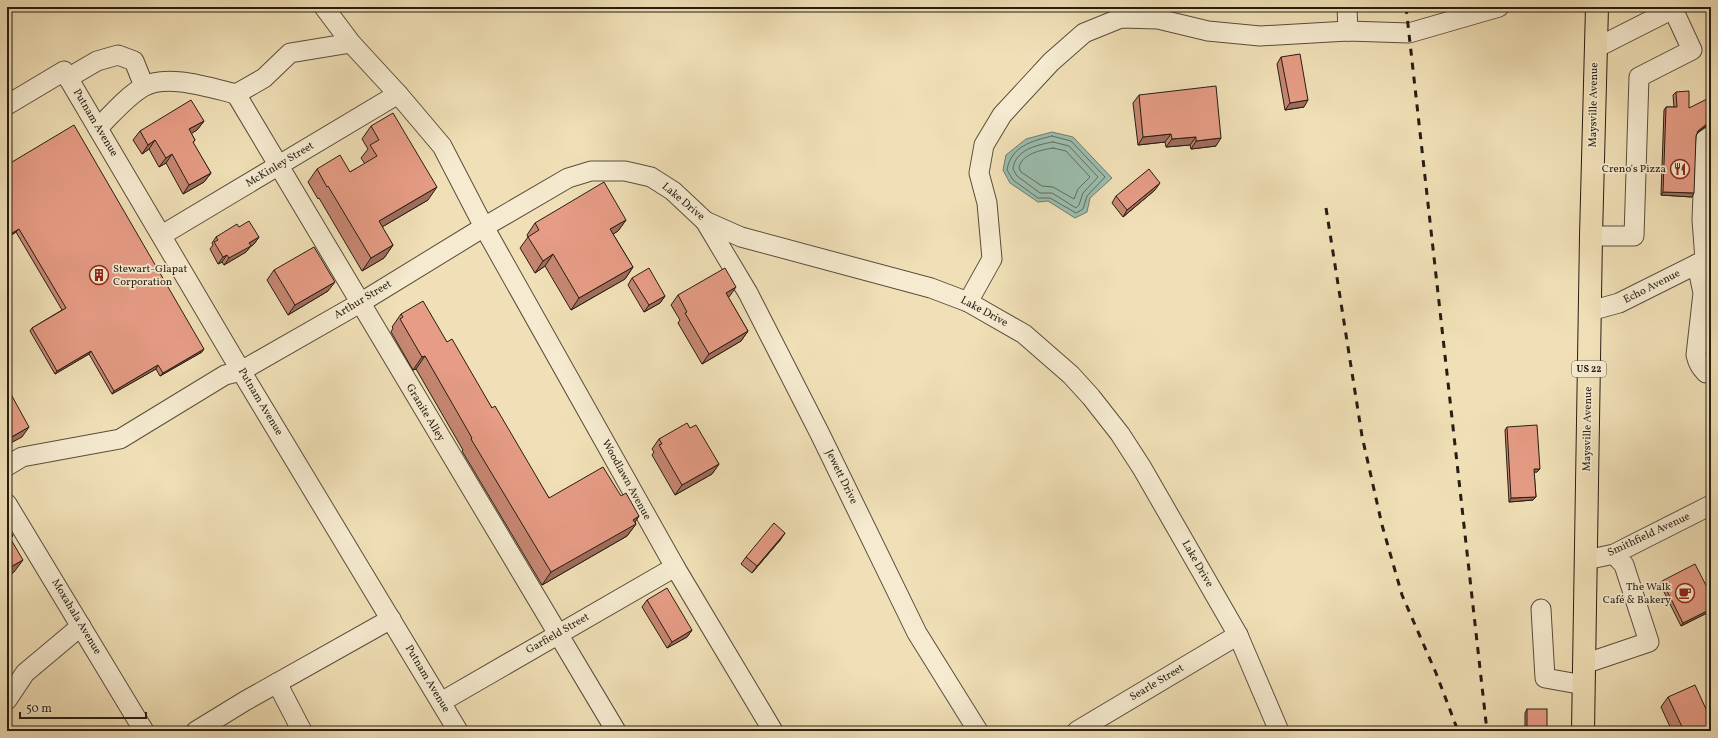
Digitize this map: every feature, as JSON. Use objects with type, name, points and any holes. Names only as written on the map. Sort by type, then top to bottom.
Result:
[{"type":"main road","name":"Maysville Avenue","points":[[1583,731],[1596,7]]},
{"type":"street","name":"Woodlawn Avenue","points":[[324,7],[351,43],[398,94],[442,146],[484,226],[674,567],[773,731]]},
{"type":"street","points":[[1347,7],[1348,31]]},
{"type":"street","points":[[968,302],[992,259],[987,203],[979,173],[984,145],[1002,115],[1052,62],[1084,32],[1121,18],[1158,19],[1208,31],[1260,36],[1348,31],[1409,33],[1499,7]]},
{"type":"street","points":[[1591,236],[1634,236],[1639,76],[1692,50],[1675,8],[1596,48]]},
{"type":"street","points":[[98,128],[144,86],[168,80],[189,83],[236,94],[264,78],[290,53],[351,43]]},
{"type":"street","points":[[7,105],[97,61],[118,55],[134,61],[144,86]]},
{"type":"street","name":"Putnam Avenue","points":[[66,75],[458,731]]},
{"type":"street","name":"Granite Alley","points":[[236,94],[616,731]]},
{"type":"street","name":"McKinley Street","points":[[162,235],[398,94]]},
{"type":"street","points":[[1708,138],[1702,220],[1704,260],[1703,293],[1696,355],[1698,364],[1708,373]]},
{"type":"street","name":"Lake Drive","points":[[484,226],[568,178],[591,171],[625,171],[651,177],[673,191],[706,221],[741,237],[931,288],[968,302],[1024,334],[1071,375],[1091,397],[1120,434],[1142,468],[1238,635],[1279,731]]},
{"type":"street","name":"Jewett Drive","points":[[706,221],[748,292],[820,434],[917,633],[978,731]]},
{"type":"street","name":"Arthur Street","points":[[7,466],[22,457],[120,439],[225,376],[242,371],[360,303],[484,226]]},
{"type":"street","name":"Echo Avenue","points":[[1590,310],[1619,303],[1704,260]]},
{"type":"street","name":"Moxahala Avenue","points":[[7,504],[144,731]]},
{"type":"street","name":"Smithfield Avenue","points":[[1586,560],[1614,554],[1711,505]]},
{"type":"street","points":[[1541,609],[1545,678],[1584,674],[1649,642],[1624,565],[1614,554]]},
{"type":"street","name":"Garfield Street","points":[[441,702],[674,567]]},
{"type":"street","points":[[196,731],[277,683],[391,620]]},
{"type":"street","points":[[7,700],[25,673],[81,626]]},
{"type":"street","name":"Searle Street","points":[[1077,731],[1238,635]]},
{"type":"street","points":[[277,683],[302,731]]},
{"type":"water","points":[[1052,132],[1073,137],[1112,178],[1090,198],[1087,212],[1075,218],[1048,201],[1038,202],[1010,183],[1003,170],[1006,155],[1026,139]]},
{"type":"building","points":[[1300,54],[1308,100],[1290,103],[1281,57]]},
{"type":"building","points":[[1216,86],[1221,138],[1196,141],[1196,137],[1172,139],[1171,134],[1143,137],[1139,95]]},
{"type":"building","name":"Creno's Pizza","points":[[1689,91],[1689,108],[1711,97],[1711,122],[1698,131],[1696,136],[1694,193],[1663,192],[1666,107],[1677,107],[1676,92]]},
{"type":"building","points":[[191,100],[204,121],[189,129],[195,140],[193,142],[211,173],[189,185],[172,154],[166,158],[155,140],[148,145],[140,131]]},
{"type":"building","points":[[393,113],[437,187],[379,221],[393,245],[371,258],[317,169],[340,155],[350,172],[377,156],[370,145],[379,140],[371,126]]},
{"type":"building","name":"Stewart-Glapat Corporation","points":[[74,125],[204,349],[163,373],[158,365],[114,391],[91,351],[57,371],[32,328],[66,308],[19,229],[7,236],[7,165]]},
{"type":"building","points":[[1149,169],[1160,183],[1127,210],[1116,196]]},
{"type":"building","points":[[604,182],[626,220],[610,229],[633,267],[579,298],[553,254],[543,261],[528,237],[539,230],[535,223]]},
{"type":"building","points":[[249,221],[259,237],[249,243],[251,246],[229,258],[227,255],[223,257],[214,242],[218,240],[216,237],[237,224],[239,227]]},
{"type":"building","points":[[314,247],[335,282],[295,305],[274,270]]},
{"type":"building","points":[[649,268],[665,296],[649,305],[632,278]]},
{"type":"building","points":[[725,268],[736,287],[726,293],[748,331],[709,354],[685,313],[687,312],[678,295]]},
{"type":"building","points":[[423,301],[447,342],[452,339],[492,408],[495,406],[549,498],[603,467],[621,496],[626,493],[639,516],[633,520],[636,524],[551,572],[471,439],[472,438],[425,356],[422,357],[400,319],[403,317],[401,314]]},
{"type":"building","points":[[7,387],[29,427],[8,439],[7,437]]},
{"type":"building","points":[[687,423],[690,428],[696,425],[719,464],[682,485],[659,445],[662,444],[659,439]]},
{"type":"building","points":[[1537,425],[1540,469],[1534,469],[1536,497],[1511,498],[1507,427]]},
{"type":"building","points":[[774,523],[785,533],[757,566],[746,557]]},
{"type":"building","points":[[7,525],[13,536],[10,538],[23,560],[7,569]]},
{"type":"building","name":"The Walk Café & Bakery","points":[[1695,564],[1711,595],[1711,609],[1683,623],[1662,581]]},
{"type":"building","points":[[667,588],[692,630],[672,642],[647,600]]},
{"type":"building","points":[[1695,685],[1711,720],[1711,730],[1709,731],[1684,731],[1668,697]]},
{"type":"building","points":[[1527,709],[1547,709],[1547,731],[1527,731]]},
{"type":"railway","points":[[1406,7],[1487,731]]},
{"type":"railway","points":[[1326,208],[1362,436],[1382,525],[1402,595],[1436,673],[1458,731]]},
{"type":"place","name":"Creno's Pizza","points":[[1680,169]]},
{"type":"place","name":"Stewart-Glapat Corporation","points":[[99,275]]},
{"type":"place","name":"The Walk Café & Bakery","points":[[1685,593]]}]
